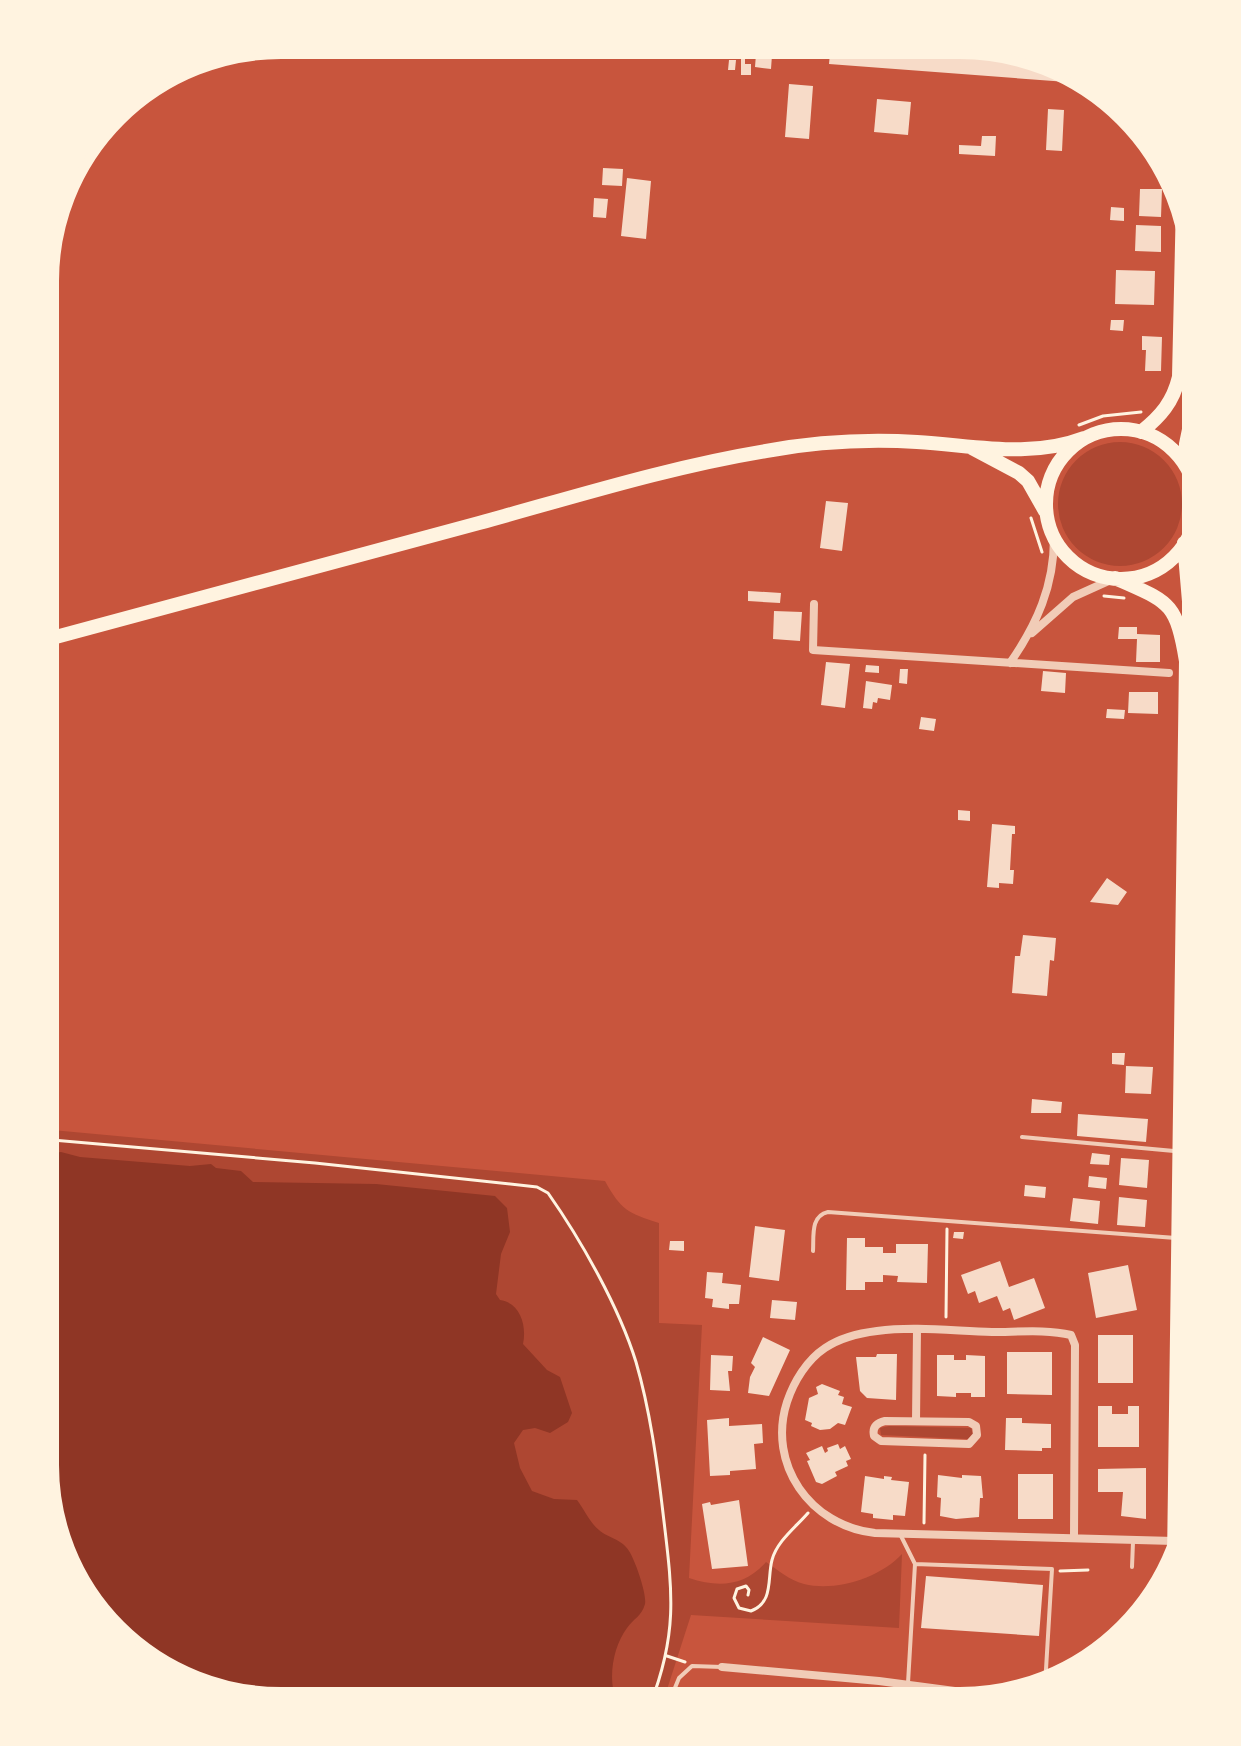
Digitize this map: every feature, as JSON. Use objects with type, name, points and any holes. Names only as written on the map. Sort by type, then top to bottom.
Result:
[{"type":"main road","points":[[1141,432],[1169,405],[1179,377],[1182,233]]},
{"type":"main road","points":[[54,638],[706,462],[767,451],[824,444],[919,442],[972,448],[1038,450],[1081,432],[1118,429],[1141,432],[1168,446],[1187,470]]},
{"type":"main road","points":[[1047,513],[1047,488],[1057,465],[1081,432]]},
{"type":"main road","points":[[972,448],[1028,481],[1047,513],[1054,538],[1079,566],[1103,576],[1133,577],[1150,572],[1173,557],[1185,540]]},
{"type":"main road","points":[[1187,532],[1187,576]]},
{"type":"main road","points":[[1115,578],[1167,604],[1180,626],[1186,661]]},
{"type":"main road","points":[[1171,1548],[1181,1151],[1187,654]]},
{"type":"street","points":[[1010,663],[1028,637],[1051,580],[1054,538]]},
{"type":"street","points":[[1028,637],[1073,597],[1115,578]]},
{"type":"street","points":[[814,604],[813,650],[1169,673]]},
{"type":"street","points":[[1182,1026],[1187,1045]]},
{"type":"street","points":[[1181,1101],[1187,1098]]},
{"type":"street","points":[[1181,1101],[1187,1104]]},
{"type":"street","points":[[1180,1178],[1187,1166]]},
{"type":"street","points":[[916,1421],[917,1330]]},
{"type":"street","points":[[1074,1537],[1074,1338],[1067,1334],[875,1331],[840,1341],[819,1353],[795,1384],[783,1418],[783,1447],[794,1482],[813,1507],[856,1530],[899,1534],[1169,1541]]},
{"type":"street","points":[[881,1422],[969,1422],[977,1430],[975,1439],[969,1444],[926,1443],[881,1441],[874,1436],[875,1426],[881,1422]]},
{"type":"street","points":[[722,1667],[954,1692]]},
{"type":"lane","points":[[1022,1137],[1181,1151]]},
{"type":"lane","points":[[813,1251],[816,1219],[820,1214],[1178,1238]]},
{"type":"lane","points":[[899,1534],[915,1564],[908,1685]]},
{"type":"lane","points":[[1132,1567],[1133,1539]]},
{"type":"lane","points":[[915,1564],[1052,1569],[1046,1675]]},
{"type":"lane","points":[[673,1692],[679,1678],[692,1666],[722,1667]]},
{"type":"path","points":[[1081,432],[1103,416],[1146,410]]},
{"type":"path","points":[[1030,509],[1044,563],[1043,575],[1051,580]]},
{"type":"path","points":[[1073,597],[1080,604],[1092,597],[1130,598]]},
{"type":"path","points":[[54,1140],[447,1177],[537,1187],[548,1193],[609,1298],[636,1363],[654,1446],[673,1614],[667,1656],[655,1692]]},
{"type":"path","points":[[946,1331],[947,1221]]},
{"type":"path","points":[[924,1534],[926,1443]]},
{"type":"path","points":[[748,1595],[746,1586],[737,1589],[734,1598],[739,1608],[751,1611],[764,1602],[769,1593],[774,1554],[813,1507]]},
{"type":"path","points":[[1167,1559],[1169,1541]]},
{"type":"path","points":[[1052,1572],[1088,1570]]},
{"type":"path","points":[[667,1656],[692,1666]]},
{"type":"shaded area","points":[[1120,442],[1144,447],[1164,460],[1177,480],[1182,504],[1177,528],[1164,548],[1144,561],[1120,566],[1096,561],[1076,548],[1063,528],[1058,504],[1063,480],[1076,460],[1096,447]]},
{"type":"shaded area","points":[[54,1130],[605,1181],[626,1209],[659,1223],[659,1323],[702,1325],[689,1578],[731,1583],[749,1576],[766,1562],[799,1582],[829,1586],[869,1576],[893,1563],[902,1554],[899,1628],[691,1615],[666,1692],[251,1690],[194,1675],[167,1662],[143,1645],[120,1626],[92,1591],[77,1566],[58,1510],[54,1465]]},
{"type":"shaded area","points":[[54,1153],[190,1166],[211,1164],[216,1168],[241,1171],[253,1182],[376,1184],[495,1196],[507,1208],[510,1232],[501,1254],[496,1294],[517,1310],[524,1330],[523,1344],[547,1370],[560,1377],[572,1413],[568,1422],[550,1433],[535,1428],[523,1430],[514,1443],[520,1468],[532,1491],[554,1499],[577,1500],[596,1527],[626,1547],[642,1585],[644,1608],[629,1625],[618,1645],[613,1665],[614,1692],[251,1690],[194,1675],[167,1662],[120,1626],[77,1566],[58,1510],[54,1465]]},
{"type":"shaded area","points":[[880,1428],[971,1428],[973,1434],[968,1439],[881,1435]]},
{"type":"building","points":[[756,54],[772,54],[771,69],[755,67]]},
{"type":"building","points":[[830,54],[990,56],[1019,62],[1067,81],[1067,82],[829,64]]},
{"type":"building","points":[[741,59],[745,59],[745,64],[751,64],[751,75],[741,75]]},
{"type":"building","points":[[729,60],[736,60],[735,70],[728,70]]},
{"type":"building","points":[[789,84],[813,86],[809,139],[785,137]]},
{"type":"building","points":[[877,99],[911,102],[908,135],[874,132]]},
{"type":"building","points":[[1048,109],[1064,110],[1062,151],[1046,150]]},
{"type":"building","points":[[982,136],[996,136],[995,156],[959,154],[959,145],[981,146]]},
{"type":"building","points":[[603,168],[623,169],[622,186],[602,185]]},
{"type":"building","points":[[627,178],[651,181],[646,239],[621,236]]},
{"type":"building","points":[[1140,189],[1162,189],[1161,217],[1139,216]]},
{"type":"building","points":[[594,198],[608,199],[606,218],[593,217]]},
{"type":"building","points":[[1111,207],[1124,208],[1124,221],[1110,220]]},
{"type":"building","points":[[1136,225],[1161,226],[1161,252],[1135,251]]},
{"type":"building","points":[[1116,270],[1155,271],[1154,305],[1115,304]]},
{"type":"building","points":[[1111,320],[1124,320],[1123,331],[1110,330]]},
{"type":"building","points":[[1142,336],[1162,337],[1161,371],[1145,371],[1146,350],[1142,350]]},
{"type":"building","points":[[826,501],[848,503],[842,551],[820,548]]},
{"type":"building","points":[[748,591],[781,593],[780,603],[748,601]]},
{"type":"building","points":[[774,611],[802,612],[800,641],[773,639]]},
{"type":"building","points":[[1119,627],[1137,627],[1137,634],[1160,635],[1160,662],[1136,662],[1137,639],[1118,639]]},
{"type":"building","points":[[826,662],[850,664],[845,708],[821,705]]},
{"type":"building","points":[[866,665],[879,666],[879,673],[865,672]]},
{"type":"building","points":[[900,669],[908,669],[907,684],[899,683]]},
{"type":"building","points":[[1043,671],[1066,673],[1065,693],[1041,691]]},
{"type":"building","points":[[866,681],[892,685],[890,700],[878,698],[877,703],[873,702],[872,709],[863,708]]},
{"type":"building","points":[[1129,692],[1158,692],[1158,714],[1128,713]]},
{"type":"building","points":[[1107,709],[1125,710],[1124,719],[1106,718]]},
{"type":"building","points":[[921,717],[936,719],[934,731],[919,729]]},
{"type":"building","points":[[958,810],[970,811],[970,821],[958,820]]},
{"type":"building","points":[[992,824],[1015,826],[1010,870],[1014,870],[1013,884],[999,883],[999,888],[987,887]]},
{"type":"building","points":[[1107,878],[1127,892],[1118,905],[1090,902]]},
{"type":"building","points":[[1023,935],[1056,938],[1054,961],[1050,960],[1047,996],[1012,993],[1015,956],[1020,956]]},
{"type":"building","points":[[1112,1053],[1125,1053],[1124,1065],[1112,1064]]},
{"type":"building","points":[[1126,1066],[1153,1067],[1151,1094],[1125,1093]]},
{"type":"building","points":[[1032,1099],[1062,1102],[1061,1113],[1031,1113]]},
{"type":"building","points":[[1078,1114],[1148,1119],[1146,1142],[1077,1136]]},
{"type":"building","points":[[1092,1153],[1110,1155],[1109,1165],[1090,1164]]},
{"type":"building","points":[[1121,1158],[1149,1160],[1147,1188],[1119,1185]]},
{"type":"building","points":[[1089,1176],[1107,1178],[1106,1189],[1088,1187]]},
{"type":"building","points":[[1025,1185],[1046,1187],[1045,1198],[1024,1196]]},
{"type":"building","points":[[1119,1197],[1147,1200],[1145,1227],[1117,1225]]},
{"type":"building","points":[[1073,1198],[1100,1201],[1098,1224],[1070,1221]]},
{"type":"building","points":[[755,1226],[785,1230],[779,1281],[749,1277]]},
{"type":"building","points":[[954,1232],[964,1232],[963,1239],[953,1238]]},
{"type":"building","points":[[847,1238],[865,1238],[865,1247],[883,1247],[883,1253],[896,1253],[896,1244],[928,1244],[927,1283],[897,1282],[898,1276],[883,1275],[883,1282],[865,1282],[865,1290],[846,1290]]},
{"type":"building","points":[[670,1241],[684,1241],[684,1251],[669,1250]]},
{"type":"building","points":[[1000,1261],[1009,1287],[1034,1278],[1045,1308],[1014,1320],[1010,1308],[1003,1311],[997,1296],[979,1303],[975,1291],[968,1294],[961,1275]]},
{"type":"building","points":[[1128,1265],[1137,1310],[1096,1318],[1088,1273]]},
{"type":"building","points":[[707,1272],[723,1273],[722,1283],[741,1285],[739,1304],[729,1304],[729,1309],[712,1307],[713,1299],[705,1298]]},
{"type":"building","points":[[772,1300],[797,1302],[795,1320],[770,1318]]},
{"type":"building","points":[[1098,1335],[1133,1335],[1133,1383],[1098,1383]]},
{"type":"building","points":[[763,1337],[790,1350],[769,1396],[748,1393],[755,1367],[751,1363]]},
{"type":"building","points":[[1007,1352],[1052,1352],[1052,1395],[1007,1394]]},
{"type":"building","points":[[877,1354],[897,1354],[896,1400],[867,1398],[860,1391],[856,1357],[876,1357]]},
{"type":"building","points":[[711,1355],[733,1356],[732,1371],[728,1371],[730,1391],[710,1390]]},
{"type":"building","points":[[937,1355],[954,1355],[954,1360],[966,1360],[966,1355],[985,1356],[985,1397],[971,1397],[971,1393],[956,1393],[956,1397],[937,1396]]},
{"type":"building","points":[[822,1384],[840,1391],[838,1395],[844,1397],[842,1404],[852,1407],[845,1425],[838,1423],[830,1429],[820,1430],[805,1420],[809,1398],[818,1394],[816,1387]]},
{"type":"building","points":[[1098,1406],[1112,1406],[1112,1414],[1128,1414],[1128,1406],[1139,1406],[1139,1447],[1098,1447]]},
{"type":"building","points":[[729,1418],[729,1426],[762,1424],[763,1443],[754,1444],[756,1469],[710,1476],[707,1420]]},
{"type":"building","points":[[1006,1418],[1022,1418],[1022,1423],[1051,1424],[1051,1448],[1042,1448],[1042,1451],[1005,1450]]},
{"type":"building","points":[[838,1444],[840,1449],[845,1446],[851,1459],[846,1461],[848,1466],[835,1472],[837,1476],[822,1484],[816,1482],[806,1453],[822,1446],[825,1453],[827,1448]]},
{"type":"building","points":[[1146,1468],[1146,1519],[1121,1516],[1123,1492],[1098,1492],[1098,1469]]},
{"type":"building","points":[[1018,1474],[1053,1474],[1053,1519],[1018,1519]]},
{"type":"building","points":[[938,1475],[962,1478],[962,1475],[981,1476],[983,1498],[980,1498],[979,1517],[956,1519],[940,1516]]},
{"type":"building","points":[[865,1476],[892,1477],[891,1480],[909,1482],[905,1516],[893,1515],[893,1520],[873,1518],[873,1514],[861,1512]]},
{"type":"building","points":[[739,1500],[748,1566],[712,1569],[702,1504]]},
{"type":"building","points":[[926,1576],[1043,1585],[1039,1636],[921,1628]]}]
